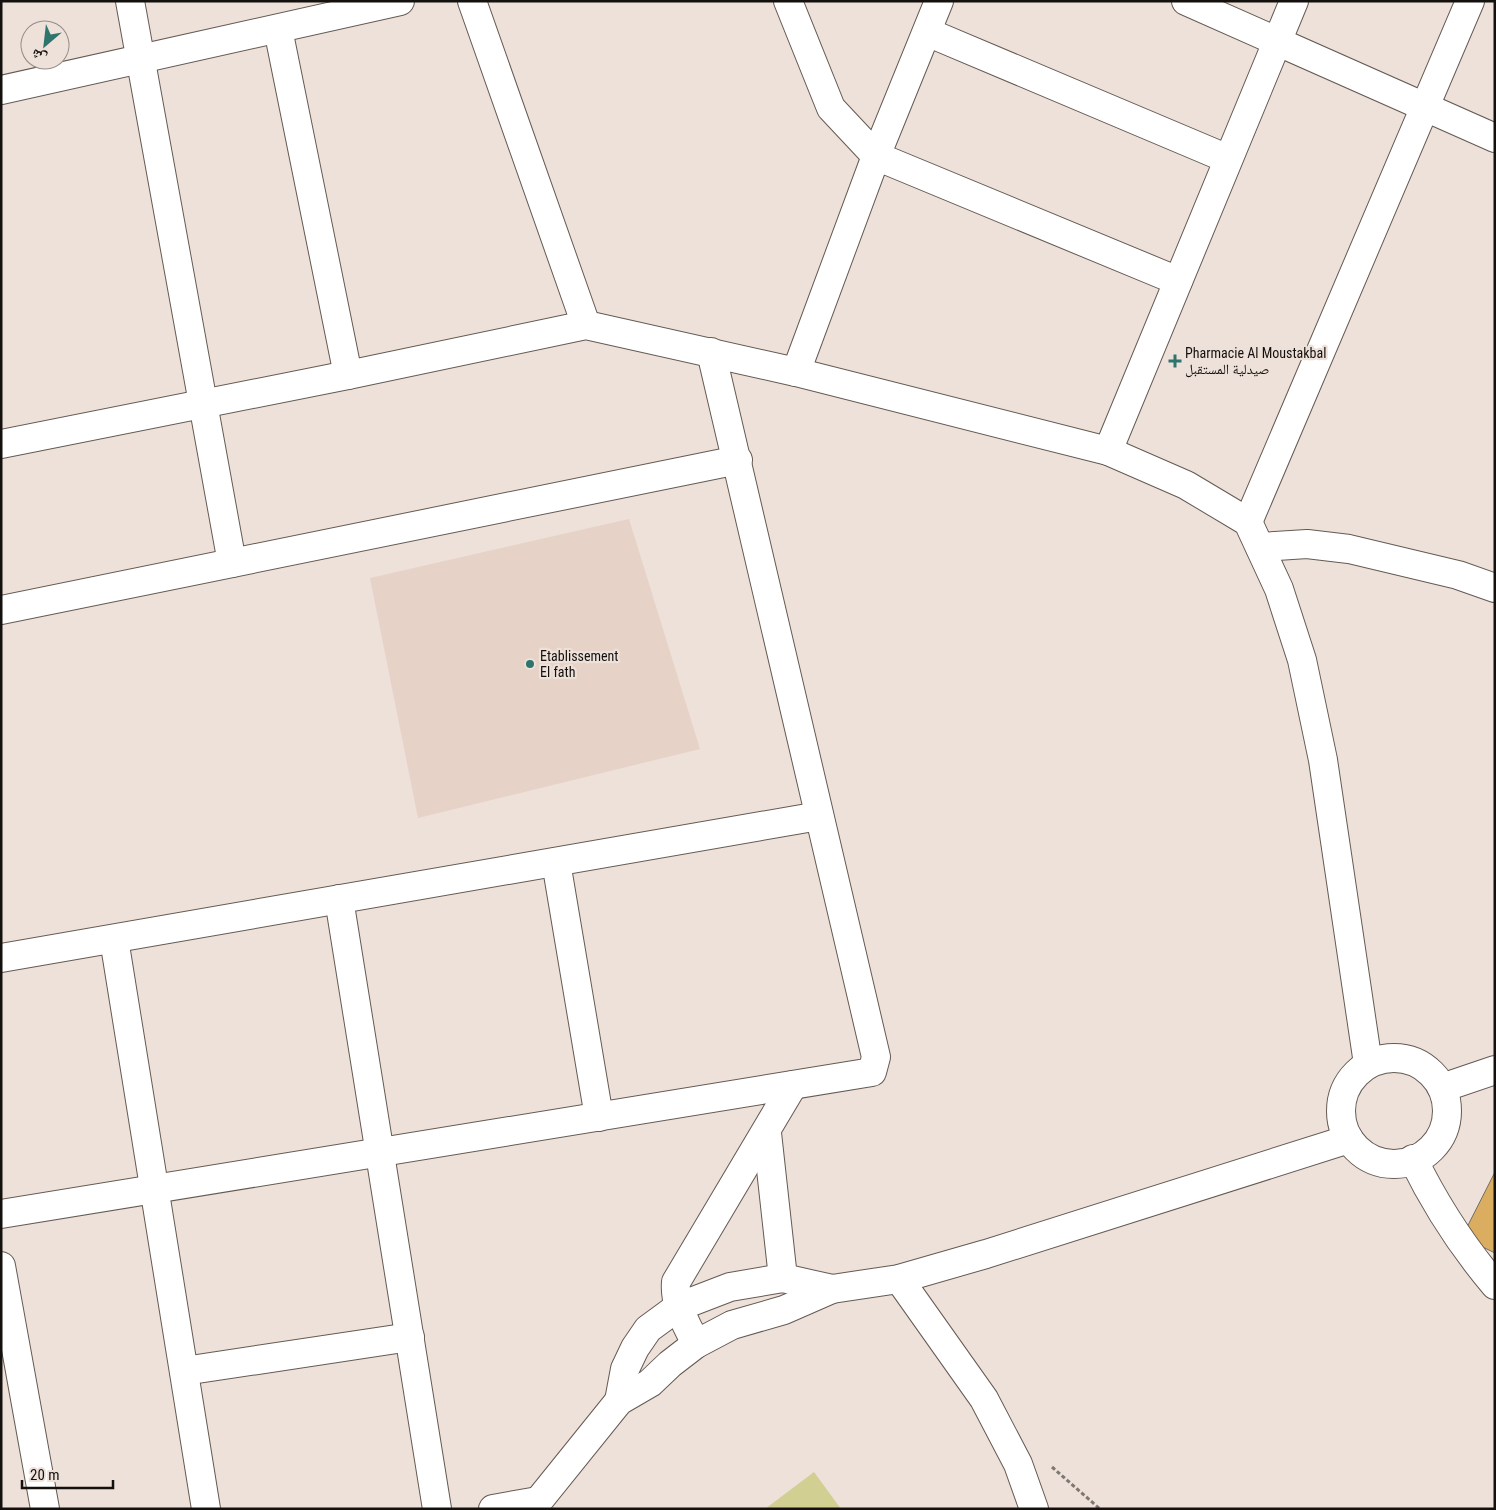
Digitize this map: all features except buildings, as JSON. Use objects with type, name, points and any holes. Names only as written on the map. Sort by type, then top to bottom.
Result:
[{"type":"street","points":[[130,1],[232,563]]},
{"type":"street","points":[[1,90],[400,1]]},
{"type":"street","points":[[472,1],[586,325]]},
{"type":"street","points":[[788,1],[830,108],[876,156],[1178,281]]},
{"type":"street","points":[[796,372],[876,156],[939,1]]},
{"type":"street","points":[[1186,1],[1495,138]]},
{"type":"street","points":[[1108,451],[1294,1]]},
{"type":"street","points":[[1248,522],[1470,1]]},
{"type":"street","points":[[278,29],[348,375]]},
{"type":"street","points":[[926,32],[1228,159]]},
{"type":"street","points":[[1,444],[348,375],[586,325],[796,372],[1108,451],[1186,485],[1248,522],[1279,589],[1302,660],[1321,750],[1368,1064]]},
{"type":"street","points":[[1,1214],[872,1072],[876,1057],[738,460],[711,352]]},
{"type":"street","points":[[1,610],[738,460]]},
{"type":"street","points":[[1260,547],[1307,544],[1349,549],[1458,576],[1495,588]]},
{"type":"street","points":[[1,958],[819,816]]},
{"type":"street","points":[[556,862],[599,1117]]},
{"type":"street","points":[[340,899],[437,1509]]},
{"type":"street","points":[[114,938],[206,1509]]},
{"type":"street","points":[[1384,1058],[1402,1058],[1418,1064],[1432,1074],[1442,1088],[1447,1108],[1444,1127],[1435,1144],[1420,1157],[1401,1164],[1381,1162],[1363,1154],[1349,1140],[1342,1123],[1345,1090],[1354,1075],[1368,1064],[1384,1058]]},
{"type":"street","points":[[1442,1088],[1495,1070]]},
{"type":"street","points":[[696,1344],[678,1307],[675,1296],[676,1282],[767,1133],[793,1085]]},
{"type":"street","points":[[767,1133],[782,1278]]},
{"type":"street","points":[[493,1509],[535,1505],[619,1402],[650,1382],[696,1344],[732,1325],[784,1310],[832,1289],[899,1279],[986,1254],[1349,1140]]},
{"type":"street","points":[[1413,1159],[1461,1243],[1495,1285]]},
{"type":"street","points":[[1,1266],[45,1509]]},
{"type":"street","points":[[619,1402],[625,1369],[634,1348],[648,1329],[678,1307],[730,1287],[782,1278],[832,1289]]},
{"type":"street","points":[[899,1279],[984,1399],[1018,1464],[1034,1509]]},
{"type":"street","points":[[184,1371],[410,1338]]},
{"type":"path","points":[[1048,1463],[1100,1509]]},
{"type":"shaded area","name":"Etablissement El fath","points":[[629,519],[700,749],[418,818],[370,578]]},
{"type":"shaded area","points":[[814,1472],[841,1509],[765,1509]]},
{"type":"place","name":"Pharmacie Al Moustakbal صيدلية المستقبل","points":[[1175,361]]},
{"type":"place","name":"Etablissement El fath","points":[[530,664]]}]
